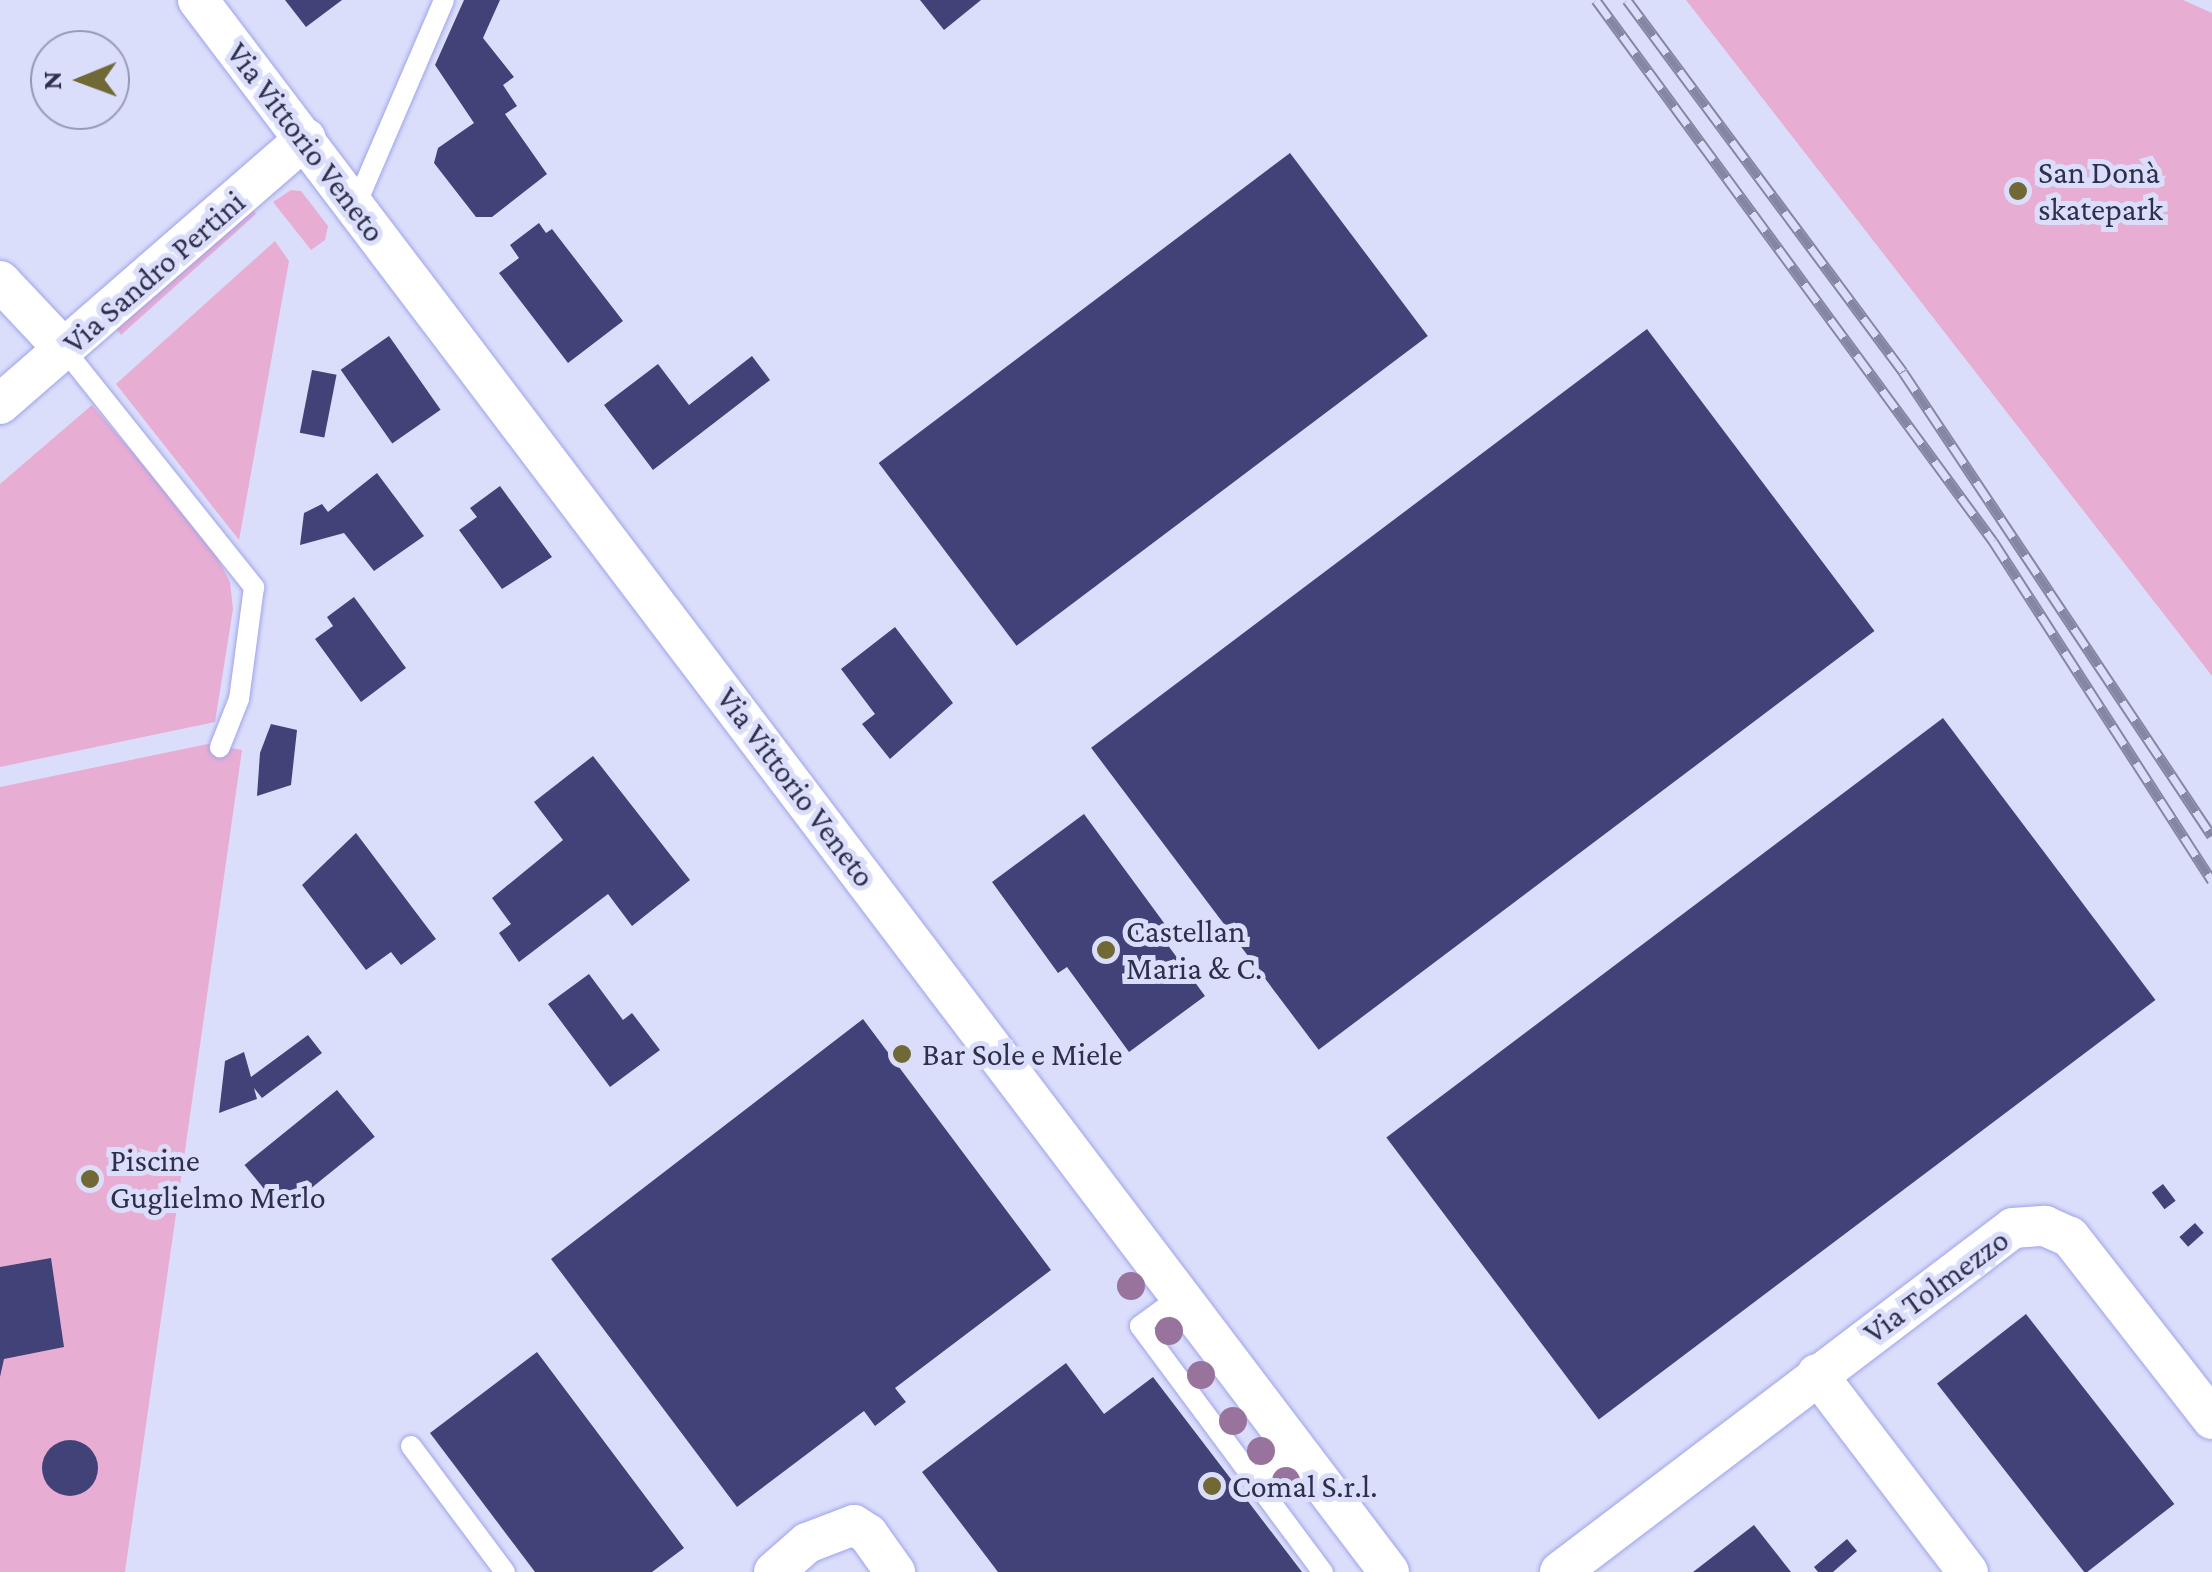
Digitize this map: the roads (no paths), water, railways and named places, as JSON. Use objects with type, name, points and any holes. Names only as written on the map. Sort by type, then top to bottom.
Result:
[{"type":"street","name":"Via Vittorio Veneto","points":[[201,1],[1389,1572]]},
{"type":"street","name":"Via Sandro Pertini","points":[[0,404],[306,138]]},
{"type":"street","points":[[0,281],[64,349]]},
{"type":"street","name":"Via Tolmezzo","points":[[1560,1572],[1998,1235],[2045,1226],[2082,1249],[2212,1419]]},
{"type":"street","points":[[1817,1374],[1968,1572]]},
{"type":"street","points":[[774,1572],[807,1543],[854,1526],[868,1534],[895,1572]]},
{"type":"lane","points":[[355,207],[444,0]]},
{"type":"lane","points":[[64,349],[254,587],[239,699],[220,748]]},
{"type":"lane","points":[[1181,1296],[1140,1326],[1322,1572]]},
{"type":"lane","points":[[411,1446],[505,1572]]},
{"type":"lane","points":[[1254,1479],[1296,1449]]},
{"type":"railway","points":[[1596,0],[1993,541],[2212,881]]},
{"type":"railway","points":[[1627,0],[1903,372],[2212,836]]},
{"type":"place","name":"San Donà skatepark","points":[[2018,191]]},
{"type":"place","name":"Castellan Maria & C.","points":[[1106,950]]},
{"type":"place","name":"Bar Sole e Miele","points":[[902,1054]]},
{"type":"place","name":"Piscine Guglielmo Merlo","points":[[90,1179]]},
{"type":"place","name":"Comal S.r.l.","points":[[1212,1486]]}]
